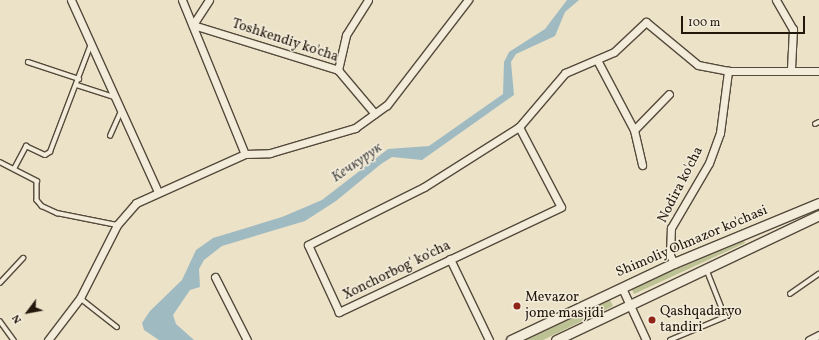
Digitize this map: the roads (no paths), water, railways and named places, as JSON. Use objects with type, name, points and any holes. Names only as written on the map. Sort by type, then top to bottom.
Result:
[{"type":"main road","name":"Shimoliy Olmazor ko'chasi","points":[[511,340],[674,263],[819,203]]},
{"type":"main road","name":"Shimoliy Olmazor ko'chasi","points":[[556,340],[819,215]]},
{"type":"street","points":[[71,0],[92,42],[157,190]]},
{"type":"street","points":[[182,0],[245,154]]},
{"type":"street","points":[[193,25],[209,0]]},
{"type":"street","points":[[338,70],[346,35],[366,2],[358,0]]},
{"type":"street","points":[[48,340],[80,298],[117,225],[136,203],[157,190],[245,154],[270,152],[355,128],[387,106],[468,0]]},
{"type":"street","points":[[776,0],[793,29],[791,69]]},
{"type":"street","name":"Xonchorbog' ko'cha","points":[[519,126],[561,207],[342,312],[307,248],[424,187],[519,126],[565,73],[597,60],[618,49],[646,22],[689,60],[728,71]]},
{"type":"street","name":"Toshkendiy ko'cha","points":[[193,25],[338,70],[375,114]]},
{"type":"street","points":[[597,60],[634,130],[642,165]]},
{"type":"street","points":[[728,71],[791,69],[819,71]]},
{"type":"street","name":"Nodira ko'cha","points":[[674,263],[670,256],[671,228],[709,163],[720,133],[728,71]]},
{"type":"street","points":[[634,130],[669,94]]},
{"type":"street","points":[[450,259],[489,340]]},
{"type":"street","points":[[215,277],[247,340]]},
{"type":"street","points":[[622,288],[646,340]]},
{"type":"street","points":[[810,340],[819,335]]},
{"type":"lane","points":[[14,169],[26,146],[45,154],[50,152],[77,85],[92,42]]},
{"type":"lane","points":[[28,62],[79,79]]},
{"type":"lane","points":[[77,85],[116,97]]},
{"type":"lane","points":[[110,136],[121,110]]},
{"type":"lane","points":[[814,124],[819,122]]},
{"type":"lane","points":[[0,162],[37,181],[37,200],[42,206],[57,213],[117,225]]},
{"type":"lane","points":[[0,283],[23,258]]},
{"type":"lane","points":[[670,340],[725,318],[706,270]]},
{"type":"lane","points":[[790,294],[819,274]]},
{"type":"lane","points":[[80,298],[117,327]]},
{"type":"lane","points":[[0,321],[14,340]]},
{"type":"water","points":[[567,0],[579,0],[565,12],[555,36],[516,54],[511,62],[514,95],[422,160],[392,157],[381,164],[336,201],[305,221],[222,246],[204,260],[199,269],[200,287],[190,290],[173,315],[176,324],[194,340],[159,340],[144,330],[142,323],[150,311],[182,280],[196,250],[213,238],[282,217],[322,200],[388,149],[429,146],[503,94],[504,62],[509,52],[545,29]]},
{"type":"place","name":"Mevazor jome masjidi","points":[[517,306]]},
{"type":"place","name":"Qashqadaryo tandiri","points":[[652,320]]},
{"type":"water label","name":"Кечкурук","points":[[357,163]]}]
